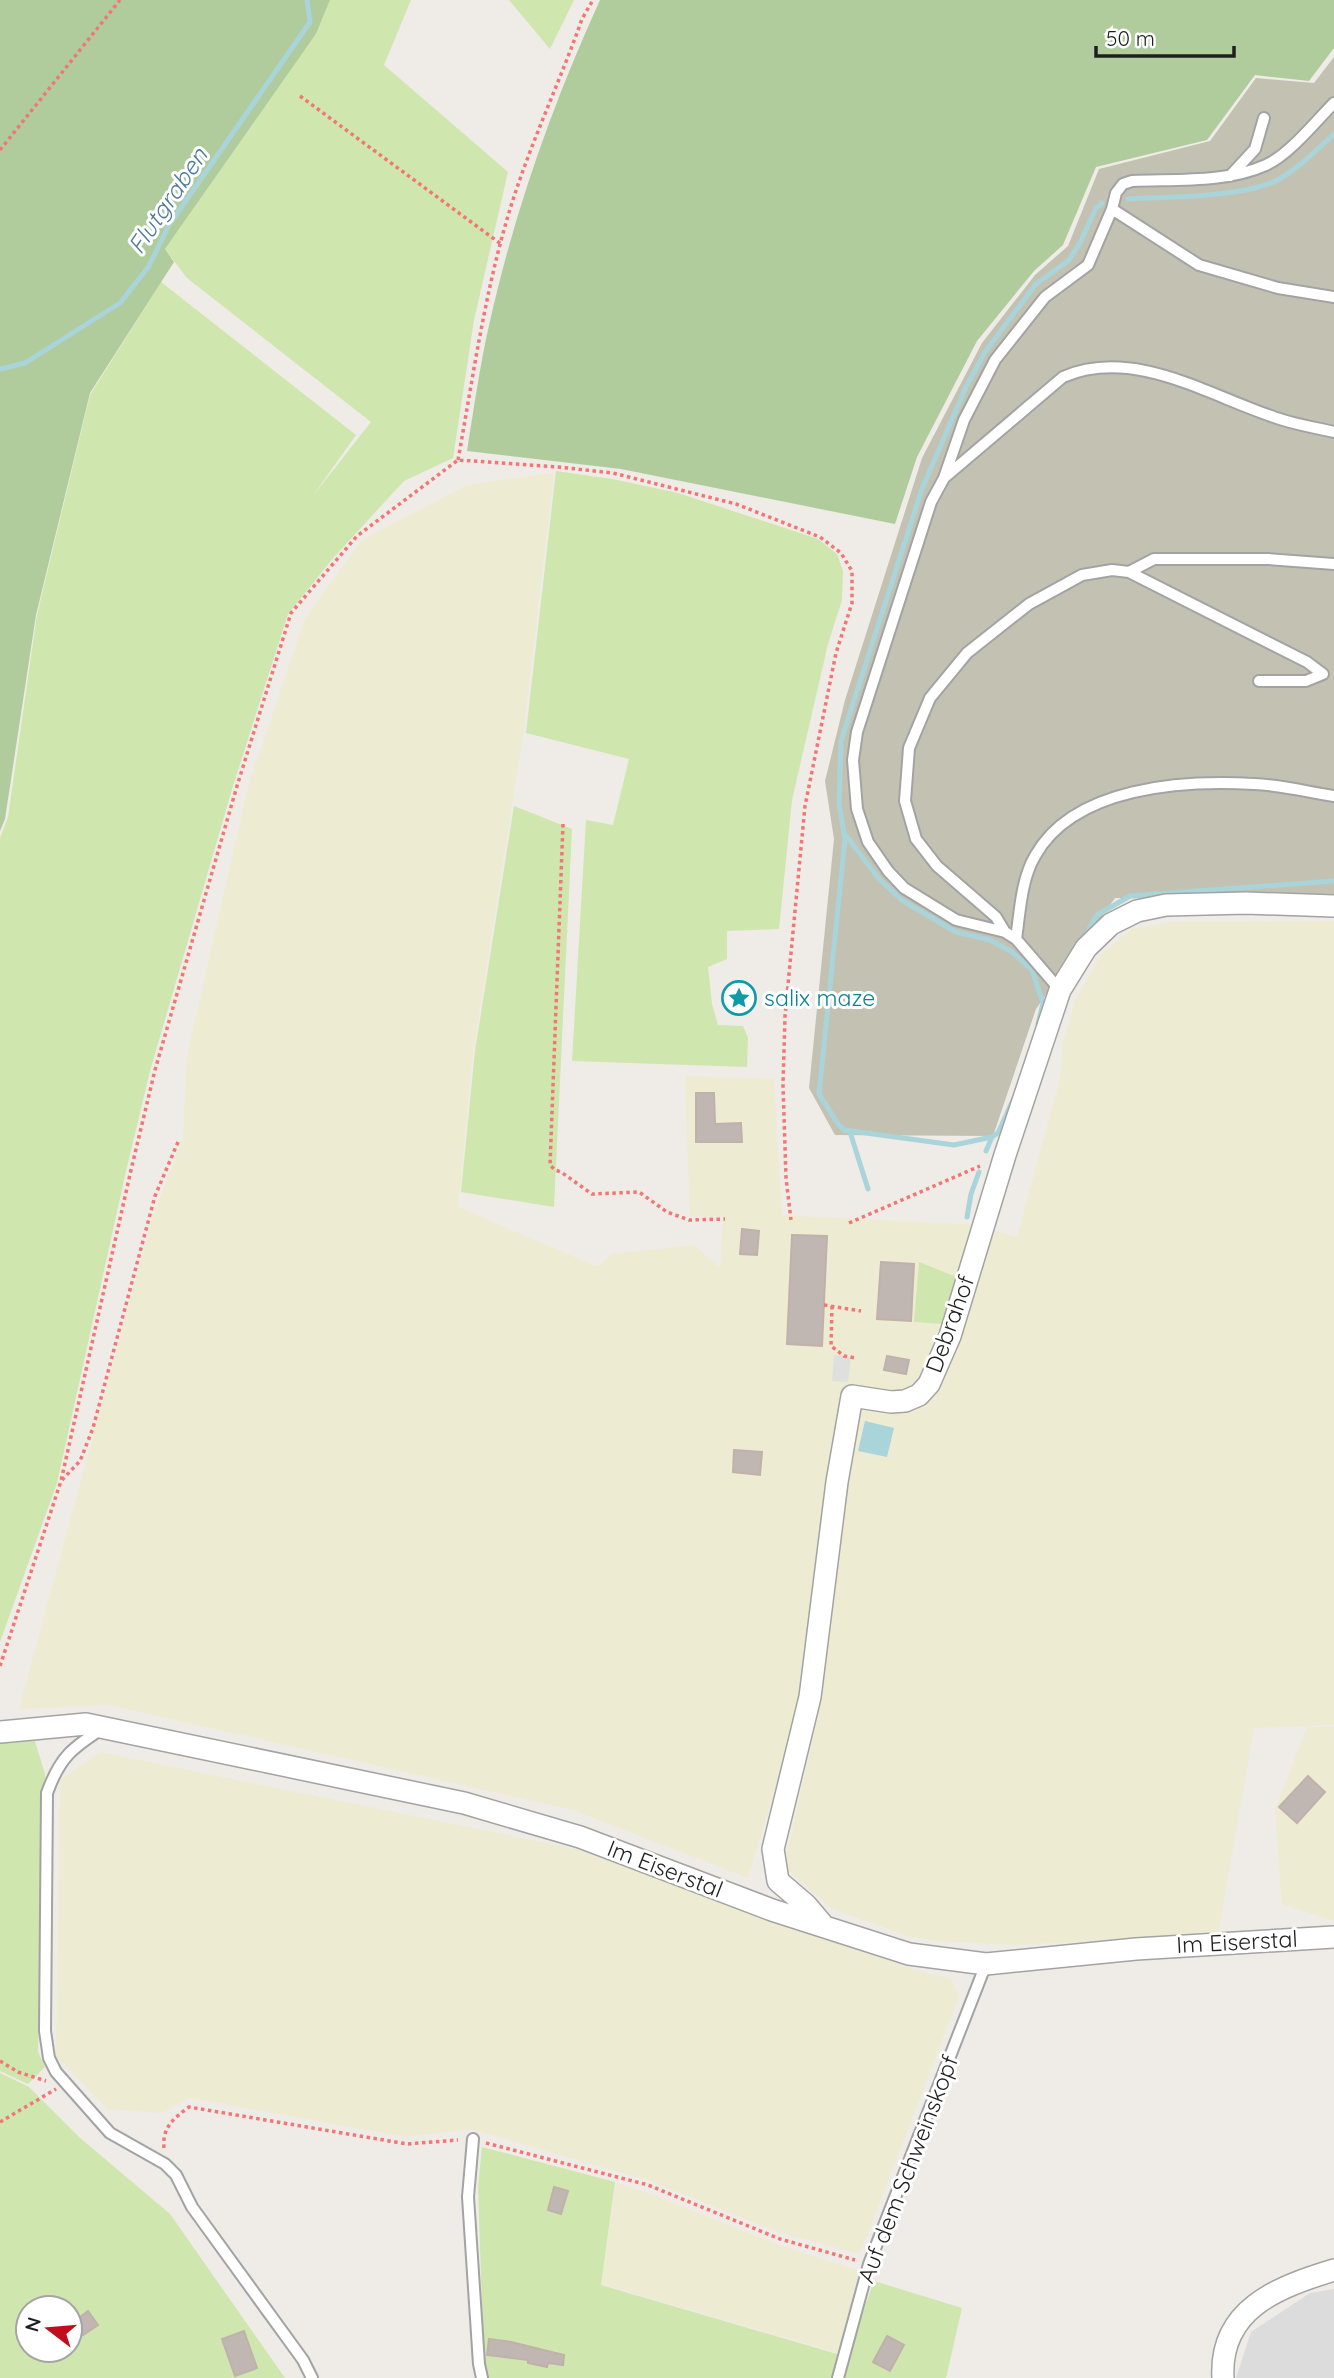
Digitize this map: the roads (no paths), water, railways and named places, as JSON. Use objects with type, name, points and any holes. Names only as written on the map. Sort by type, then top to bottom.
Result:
[{"type":"street","name":"Debrahof","points":[[822,1925],[806,1905],[778,1881],[773,1849],[810,1697],[836,1482],[852,1396],[891,1402],[905,1401],[919,1395],[929,1384],[950,1336],[1005,1155],[1060,990],[1086,948],[1111,924],[1137,911],[1166,905],[1246,903],[1334,906]]},
{"type":"street","name":"Im Eiserstal","points":[[0,1732],[86,1724],[464,1803],[580,1837],[772,1910],[909,1954],[986,1964],[1136,1949],[1334,1937]]},
{"type":"street","points":[[1223,2378],[1222,2360],[1226,2342],[1237,2322],[1279,2289],[1334,2270]]},
{"type":"lane","points":[[1060,990],[1016,939],[1005,932],[956,920],[904,887],[888,871],[868,842],[857,808],[853,760],[857,732],[931,502],[944,478],[964,420],[995,360],[1045,296],[1087,265],[1112,209],[1116,193],[1123,184],[1132,181],[1230,176],[1266,164],[1280,156],[1334,103]]},
{"type":"lane","points":[[1230,176],[1255,149],[1264,118]]},
{"type":"lane","points":[[1112,209],[1199,265],[1278,288],[1334,297]]},
{"type":"lane","points":[[944,478],[1063,377],[1082,369],[1104,367],[1178,378],[1273,417],[1334,432]]},
{"type":"lane","points":[[1129,572],[1154,559],[1269,558],[1334,564]]},
{"type":"lane","points":[[1005,932],[996,917],[937,866],[916,839],[905,801],[909,748],[930,698],[967,653],[1029,604],[1082,575],[1112,570],[1129,572],[1307,662],[1323,674],[1306,681],[1259,681]]},
{"type":"lane","points":[[1016,939],[1024,885],[1035,855],[1072,817],[1106,799],[1155,787],[1208,784],[1256,784],[1334,796]]},
{"type":"lane","points":[[105,1727],[82,1742],[62,1760],[47,1793],[45,2031],[49,2058],[65,2084],[110,2133],[166,2164],[176,2175],[192,2207],[303,2360],[312,2378]]},
{"type":"lane","name":"Auf dem Schweinskopf","points":[[838,2378],[869,2264],[986,1964]]},
{"type":"lane","points":[[473,2139],[468,2197],[482,2378]]},
{"type":"water","points":[[865,1421],[894,1428],[887,1457],[858,1451]]},
{"type":"waterway","name":"Flutgraben","points":[[0,369],[25,363],[120,303],[149,266],[169,225],[310,22],[307,0]]},
{"type":"waterway","points":[[1128,199],[1228,193],[1265,185],[1294,169],[1334,134]]},
{"type":"waterway","points":[[992,1137],[954,1145],[844,1130],[819,1094],[845,839],[839,804],[841,741],[922,489],[966,387],[985,352],[1036,284],[1068,261],[1080,243],[1096,208],[1102,203]]},
{"type":"waterway","points":[[844,833],[880,880],[903,901],[956,932],[990,940],[1012,952],[1032,970],[1043,1003],[1038,1024]]},
{"type":"waterway","points":[[1085,936],[1097,915],[1130,896],[1334,881]]},
{"type":"waterway","points":[[986,1151],[992,1137],[998,1133],[1013,1100]]},
{"type":"waterway","points":[[850,1132],[868,1189]]},
{"type":"waterway","points":[[967,1217],[979,1172]]},
{"type":"place","name":"salix maze","points":[[739,998]]}]
